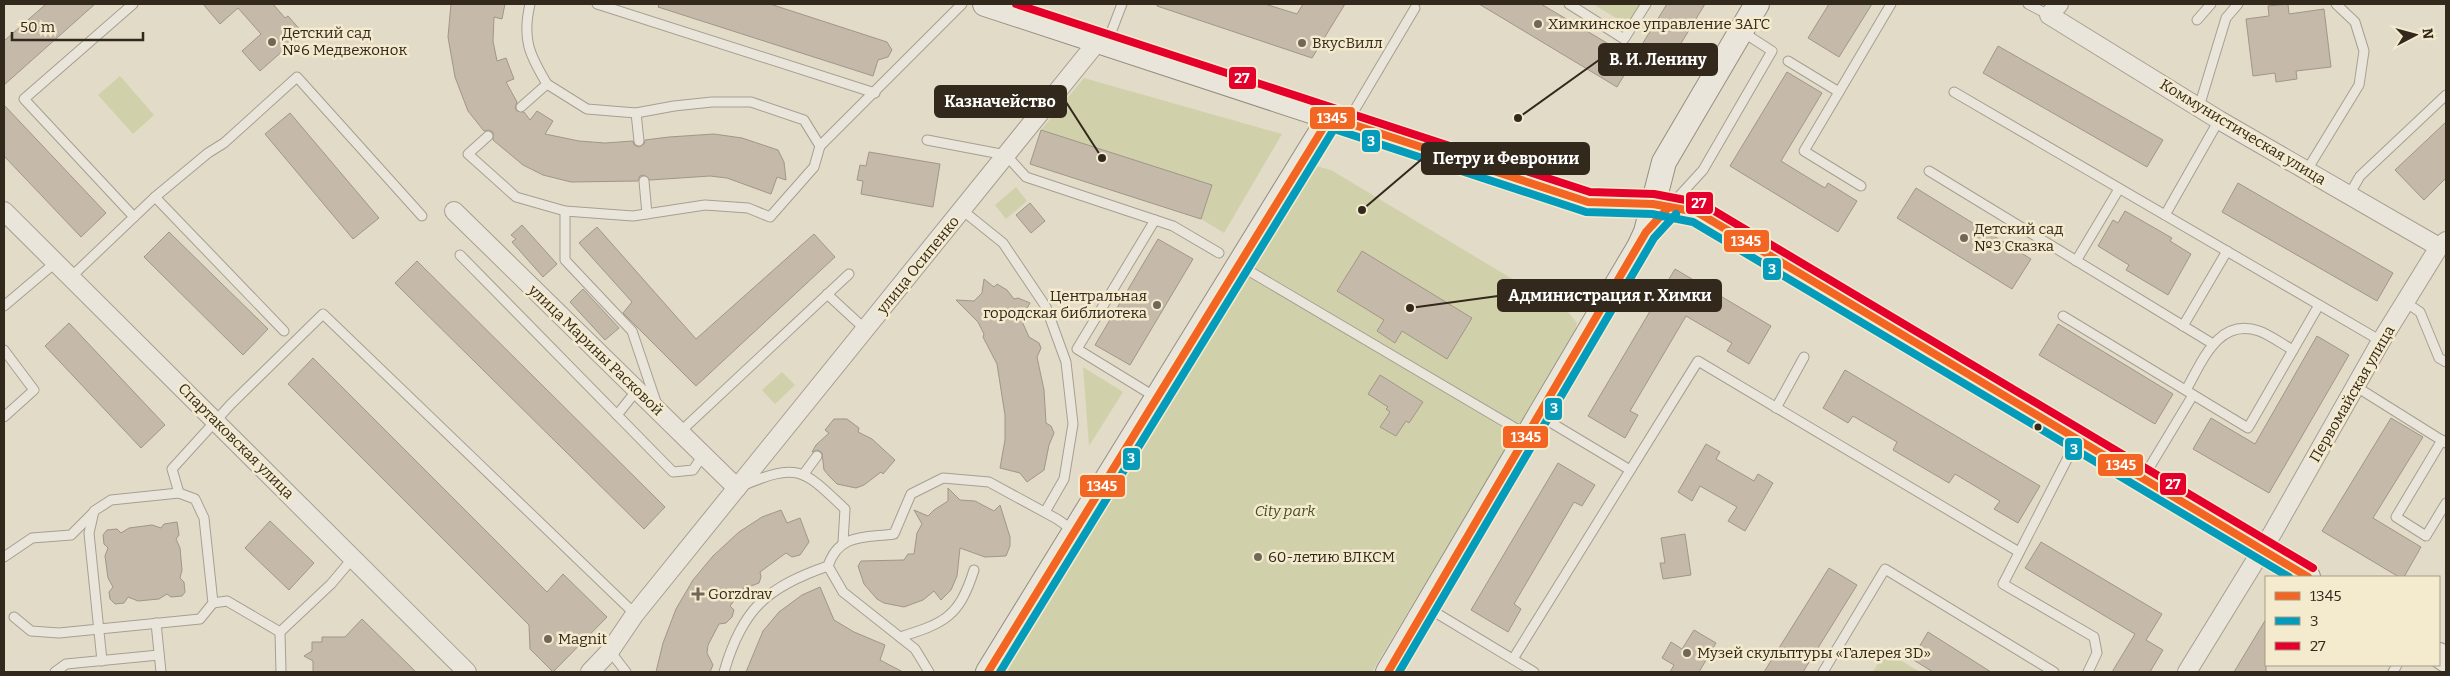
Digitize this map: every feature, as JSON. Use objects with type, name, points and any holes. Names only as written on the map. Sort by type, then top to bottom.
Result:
[{"type":"street","points":[[985,4],[1588,202],[1661,206],[1697,212],[2306,576]]},
{"type":"street","points":[[1388,672],[1428,608],[1661,206],[1664,162],[1740,31],[1758,4]]},
{"type":"street","name":"Коммунистическая улица","points":[[2054,10],[2220,120],[2349,195],[2443,244]]},
{"type":"street","name":"улица Осипенко","points":[[592,671],[610,651],[635,614],[1006,155],[1102,42]]},
{"type":"street","points":[[988,672],[1157,398],[1229,259],[1338,120]]},
{"type":"street","name":"Спартаковская улица","points":[[4,211],[467,672]]},
{"type":"street","name":"улица Марины Расковой","points":[[454,211],[738,488]]},
{"type":"street","name":"Первомайская улица","points":[[2187,672],[2262,550],[2381,341],[2443,244]]},
{"type":"lane","points":[[133,4],[24,99],[134,217]]},
{"type":"lane","points":[[530,4],[526,24],[531,56],[547,84],[588,109],[636,113],[702,103],[751,102],[804,120],[820,146]]},
{"type":"lane","points":[[601,4],[875,93]]},
{"type":"lane","points":[[488,136],[468,154],[516,197],[565,211],[633,216],[705,205],[748,208],[770,217],[814,167],[820,146],[962,4]]},
{"type":"lane","points":[[1102,42],[1122,4]]},
{"type":"lane","points":[[1569,4],[1624,39],[1646,4]]},
{"type":"lane","points":[[1861,186],[1804,151],[1891,4]]},
{"type":"lane","points":[[2028,4],[2054,10]]},
{"type":"lane","points":[[2197,20],[2211,4]]},
{"type":"lane","points":[[2199,107],[2226,18],[2238,4]]},
{"type":"lane","points":[[2306,170],[2359,85],[2364,50],[2355,22],[2336,4]]},
{"type":"lane","points":[[1338,120],[1415,8]]},
{"type":"lane","points":[[1661,206],[1703,170],[1772,51],[1740,31]]},
{"type":"lane","points":[[1788,60],[1839,92]]},
{"type":"lane","points":[[71,277],[155,197],[208,153],[224,143],[297,77],[422,216]]},
{"type":"lane","points":[[521,107],[547,84]]},
{"type":"lane","points":[[1954,92],[2381,341]]},
{"type":"lane","points":[[2349,195],[2360,176],[2446,95]]},
{"type":"lane","points":[[636,113],[639,141]]},
{"type":"lane","points":[[2165,215],[2220,120]]},
{"type":"lane","points":[[927,140],[1006,155],[1026,177],[1173,226],[1229,259],[1534,425],[1630,470]]},
{"type":"lane","points":[[1929,171],[2212,344]]},
{"type":"lane","points":[[644,181],[647,214]]},
{"type":"lane","points":[[2076,261],[2120,188]]},
{"type":"lane","points":[[155,197],[284,331]]},
{"type":"lane","points":[[962,210],[1003,242],[1046,307],[1066,362],[1073,424],[1064,479],[1045,512]]},
{"type":"lane","points":[[565,211],[565,260],[632,331],[660,412]]},
{"type":"lane","points":[[1155,220],[1076,349],[1157,398]]},
{"type":"lane","points":[[2183,326],[2227,251]]},
{"type":"lane","points":[[460,255],[673,472],[693,470],[703,455]]},
{"type":"lane","points":[[4,306],[56,262]]},
{"type":"lane","points":[[680,432],[849,274]]},
{"type":"lane","points":[[827,294],[866,330]]},
{"type":"lane","points":[[2405,302],[2420,312],[2439,358],[2446,362]]},
{"type":"lane","points":[[2063,316],[2248,428],[2319,305]]},
{"type":"lane","points":[[179,493],[172,468],[241,395],[323,314],[635,614]]},
{"type":"lane","points":[[2143,479],[2189,393],[2212,344],[2225,332],[2242,328],[2259,331],[2293,350]]},
{"type":"lane","points":[[4,350],[34,390],[4,417]]},
{"type":"lane","points":[[1776,408],[1804,357]]},
{"type":"lane","points":[[1513,659],[1698,362],[2019,552]]},
{"type":"lane","points":[[2355,386],[2444,441],[2396,518],[2426,536],[2446,503]]},
{"type":"lane","points":[[617,414],[637,390]]},
{"type":"lane","points":[[2077,440],[2003,584],[2094,638],[2097,653],[2088,672]]},
{"type":"lane","points":[[803,476],[817,456]]},
{"type":"lane","points":[[738,488],[766,476],[786,471],[812,478],[845,509],[843,542]]},
{"type":"lane","points":[[929,672],[915,649],[843,592],[828,566],[832,552],[843,542],[894,534],[911,494],[943,478],[989,482],[1045,512],[1076,532]]},
{"type":"lane","points":[[4,557],[32,538],[71,535],[94,511],[111,500],[179,493],[195,498],[204,518],[213,603]]},
{"type":"lane","points":[[94,511],[89,533],[102,661]]},
{"type":"lane","points":[[281,672],[280,632],[331,584],[353,558]]},
{"type":"lane","points":[[724,672],[731,647],[754,608],[794,578],[828,566]]},
{"type":"lane","points":[[1823,672],[1885,568],[2054,672]]},
{"type":"lane","points":[[900,638],[931,628],[951,614],[966,596],[974,570]]},
{"type":"lane","points":[[14,617],[31,631],[60,633],[200,619],[213,603],[227,601],[280,632]]},
{"type":"lane","points":[[1428,608],[1534,672]]},
{"type":"lane","points":[[156,622],[161,672]]},
{"type":"lane","points":[[610,651],[626,672]]},
{"type":"lane","points":[[55,672],[66,664],[159,655]]},
{"type":"green space","points":[[1593,4],[1641,4],[1628,25]]},
{"type":"green space","points":[[120,76],[154,115],[133,134],[98,95]]},
{"type":"green space","points":[[1084,78],[1282,134],[1224,233],[1201,219],[1212,186],[1041,130]]},
{"type":"green space","name":"City park","points":[[1316,166],[1331,170],[1569,313],[1577,323],[1574,335],[1372,672],[1000,672],[1310,169]]},
{"type":"green space","points":[[1016,187],[1027,201],[1006,219],[995,205]]},
{"type":"green space","points":[[1083,367],[1123,392],[1089,446]]},
{"type":"green space","points":[[782,372],[795,385],[775,404],[762,390]]},
{"type":"green space","points":[[1885,651],[1920,672],[1873,672]]},
{"type":"building","points":[[46,4],[95,4],[4,85],[4,41]]},
{"type":"building","name":"Детский сад №6 Медвежонок","points":[[203,4],[273,4],[285,18],[288,16],[303,33],[260,71],[242,51],[261,34],[238,8],[220,24]]},
{"type":"building","points":[[451,4],[505,4],[502,19],[494,17],[493,41],[497,61],[506,58],[514,79],[506,82],[517,102],[515,108],[517,111],[524,112],[530,120],[537,111],[553,121],[545,134],[579,141],[605,143],[633,141],[634,145],[639,147],[644,144],[645,140],[669,137],[714,134],[742,138],[778,150],[784,162],[786,180],[777,177],[771,194],[727,178],[710,176],[650,180],[644,175],[640,176],[638,181],[571,182],[543,175],[523,165],[493,140],[493,132],[489,130],[484,131],[468,111],[455,77],[448,37]]},
{"type":"building","points":[[659,4],[770,4],[887,42],[892,50],[888,57],[878,60],[873,76],[658,7]]},
{"type":"building","points":[[1157,4],[1265,4],[1297,14],[1303,4],[1345,4],[1312,58],[1157,6]]},
{"type":"building","points":[[1479,4],[1541,4],[1634,59],[1617,87]]},
{"type":"building","points":[[1667,4],[1705,4],[1666,68],[1638,51]]},
{"type":"building","points":[[1829,4],[1872,4],[1839,57],[1808,38]]},
{"type":"building","points":[[2288,4],[2289,14],[2324,9],[2331,67],[2296,71],[2297,79],[2276,82],[2275,73],[2253,76],[2246,19],[2269,16],[2268,6]]},
{"type":"building","points":[[1998,46],[2163,140],[2147,167],[1983,73]]},
{"type":"building","points":[[1787,72],[1822,93],[1781,161],[1825,188],[1828,183],[1857,201],[1838,232],[1730,166]]},
{"type":"building","points":[[4,105],[106,213],[81,237],[4,156]]},
{"type":"building","points":[[290,113],[379,218],[353,239],[265,134]]},
{"type":"building","points":[[2446,122],[2446,178],[2424,200],[2395,170]]},
{"type":"building","points":[[1041,130],[1212,185],[1201,219],[1030,164]]},
{"type":"building","points":[[869,152],[940,164],[933,207],[861,194],[863,181],[857,180],[860,165],[866,166]]},
{"type":"building","points":[[2238,183],[2393,273],[2377,301],[2222,212]]},
{"type":"building","name":"Детский сад №3 Сказка","points":[[1916,188],[2031,259],[2012,289],[1897,218]]},
{"type":"building","points":[[1030,203],[1045,221],[1031,233],[1016,215]]},
{"type":"building","points":[[2125,211],[2172,238],[2170,241],[2191,254],[2168,295],[2126,270],[2129,265],[2098,246],[2113,220],[2118,223]]},
{"type":"building","points":[[522,225],[557,264],[543,277],[512,242],[516,239],[511,235]]},
{"type":"building","points":[[597,227],[696,339],[814,234],[835,257],[696,386],[623,313],[632,302],[579,243]]},
{"type":"building","points":[[169,232],[268,329],[243,355],[144,257]]},
{"type":"building","points":[[1158,239],[1193,259],[1130,365],[1095,345]]},
{"type":"building","points":[[1362,251],[1472,318],[1447,359],[1402,331],[1395,343],[1377,331],[1384,320],[1337,291]]},
{"type":"building","points":[[417,261],[665,507],[644,529],[395,283]]},
{"type":"building","points":[[1675,269],[1771,326],[1749,364],[1727,351],[1732,343],[1686,316],[1630,411],[1638,415],[1625,438],[1588,416]]},
{"type":"building","points":[[984,279],[994,287],[997,284],[1007,290],[1014,299],[1018,298],[1030,303],[1021,319],[1029,337],[1039,343],[1041,348],[1037,357],[1044,390],[1046,423],[1051,426],[1054,433],[1049,445],[1044,470],[1027,482],[1020,473],[1000,468],[1005,440],[1005,415],[997,364],[983,337],[984,334],[978,322],[956,300],[974,301],[982,293]]},
{"type":"building","points":[[583,289],[619,328],[605,340],[570,302]]},
{"type":"building","points":[[69,323],[165,425],[141,448],[45,346]]},
{"type":"building","points":[[2058,324],[2173,394],[2155,424],[2039,355]]},
{"type":"building","points":[[2317,336],[2349,355],[2269,493],[2193,449],[2211,418],[2255,444]]},
{"type":"building","points":[[313,358],[547,592],[563,574],[607,617],[553,672],[530,649],[529,625],[288,384]]},
{"type":"building","points":[[1845,370],[2040,486],[2018,523],[1994,509],[2000,501],[1955,474],[1949,483],[1893,450],[1897,442],[1853,416],[1848,423],[1823,408]]},
{"type":"building","points":[[1380,375],[1423,402],[1409,423],[1406,421],[1396,436],[1380,427],[1390,412],[1386,409],[1388,407],[1368,394]]},
{"type":"building","points":[[2391,418],[2423,437],[2373,518],[2421,547],[2405,576],[2397,576],[2322,531]]},
{"type":"building","points":[[834,419],[847,419],[859,428],[858,432],[872,439],[895,460],[883,474],[881,472],[864,485],[856,488],[837,484],[830,477],[824,470],[822,453],[818,450],[812,452],[816,445],[829,433],[825,430]]},
{"type":"building","points":[[1706,444],[1720,452],[1716,459],[1754,481],[1758,474],[1773,483],[1745,531],[1728,521],[1737,507],[1700,486],[1692,501],[1678,492]]},
{"type":"building","points":[[1558,463],[1595,485],[1582,506],[1574,502],[1514,604],[1521,609],[1508,632],[1471,610]]},
{"type":"building","points":[[948,488],[960,500],[975,501],[994,511],[1000,505],[1010,537],[1010,546],[1006,556],[985,557],[960,548],[957,576],[951,590],[941,600],[934,591],[923,600],[904,607],[884,603],[877,599],[864,584],[858,566],[861,561],[904,560],[908,554],[914,554],[917,533],[922,524],[914,510],[928,516],[948,501]]},
{"type":"building","points":[[781,510],[787,523],[800,518],[809,542],[800,555],[792,557],[786,553],[760,572],[759,583],[751,586],[746,585],[730,606],[734,610],[732,617],[726,623],[719,624],[708,645],[707,653],[713,665],[710,672],[656,672],[663,643],[676,609],[693,580],[713,556],[739,532],[762,517]]},
{"type":"building","points":[[270,521],[314,563],[289,590],[245,548]]},
{"type":"building","points":[[177,522],[179,535],[176,539],[180,548],[182,570],[180,578],[184,582],[185,592],[182,596],[171,597],[167,594],[159,599],[138,601],[128,597],[124,603],[115,604],[110,599],[109,592],[113,587],[108,578],[105,556],[108,548],[104,544],[103,535],[107,530],[117,529],[121,533],[129,528],[152,525],[161,528],[164,524]]},
{"type":"building","points":[[1685,534],[1691,575],[1663,579],[1660,563],[1665,563],[1661,538]]},
{"type":"building","points":[[2041,542],[2162,614],[2146,640],[2163,650],[2150,672],[2112,672],[2135,634],[2025,568]]},
{"type":"building","points":[[1829,568],[1857,585],[1803,672],[1764,672]]},
{"type":"building","points":[[820,587],[834,620],[854,632],[885,645],[880,660],[903,672],[746,672],[763,631],[779,612],[802,595]]},
{"type":"building","points":[[362,619],[416,672],[313,672],[313,661],[304,656],[312,651],[312,642],[322,642],[322,637],[345,637]]},
{"type":"building","points":[[2265,621],[2266,672],[2234,672]]},
{"type":"building","name":"Музей скульптуры «Галерея 3D»","points":[[1694,630],[1716,643],[1699,672],[1670,672],[1674,665],[1662,658],[1671,642],[1682,649]]},
{"type":"building","points":[[1928,632],[1991,672],[1933,672],[1912,659]]},
{"type":"transit line","name":"27","points":[[1016,4],[1590,192],[1654,194],[1701,203],[2313,568]]},
{"type":"transit line","name":"1345","points":[[988,672],[1330,117],[1588,202],[1653,204],[1697,212],[2306,576]]},
{"type":"transit line","name":"3","points":[[1000,672],[1334,129],[1586,212],[1652,214],[1693,222],[2287,576]]},
{"type":"transit line","name":"1345","points":[[1388,672],[1646,232],[1669,207]]},
{"type":"transit line","name":"3","points":[[1399,672],[1654,238],[1676,214]]},
{"type":"place","name":"Химкинское управление ЗАГС","points":[[1538,24]]},
{"type":"place","name":"Детский сад №6 Медвежонок","points":[[272,42]]},
{"type":"place","name":"ВкусВилл","points":[[1302,43]]},
{"type":"place","name":"В. И. Ленину","points":[[1518,118]]},
{"type":"place","name":"Казначейство","points":[[1102,158]]},
{"type":"place","name":"Петру и Февронии","points":[[1362,210]]},
{"type":"place","name":"Детский сад №3 Сказка","points":[[1964,238]]},
{"type":"place","name":"Центральная городская библиотека","points":[[1157,305]]},
{"type":"place","name":"Администрация г. Химки","points":[[1410,308]]},
{"type":"place","name":"60-летию ВЛКСМ","points":[[1258,557]]},
{"type":"place","name":"Gorzdrav","points":[[698,594]]},
{"type":"place","name":"Magnit","points":[[548,639]]},
{"type":"place","name":"Музей скульптуры «Галерея 3D»","points":[[1687,653]]}]
